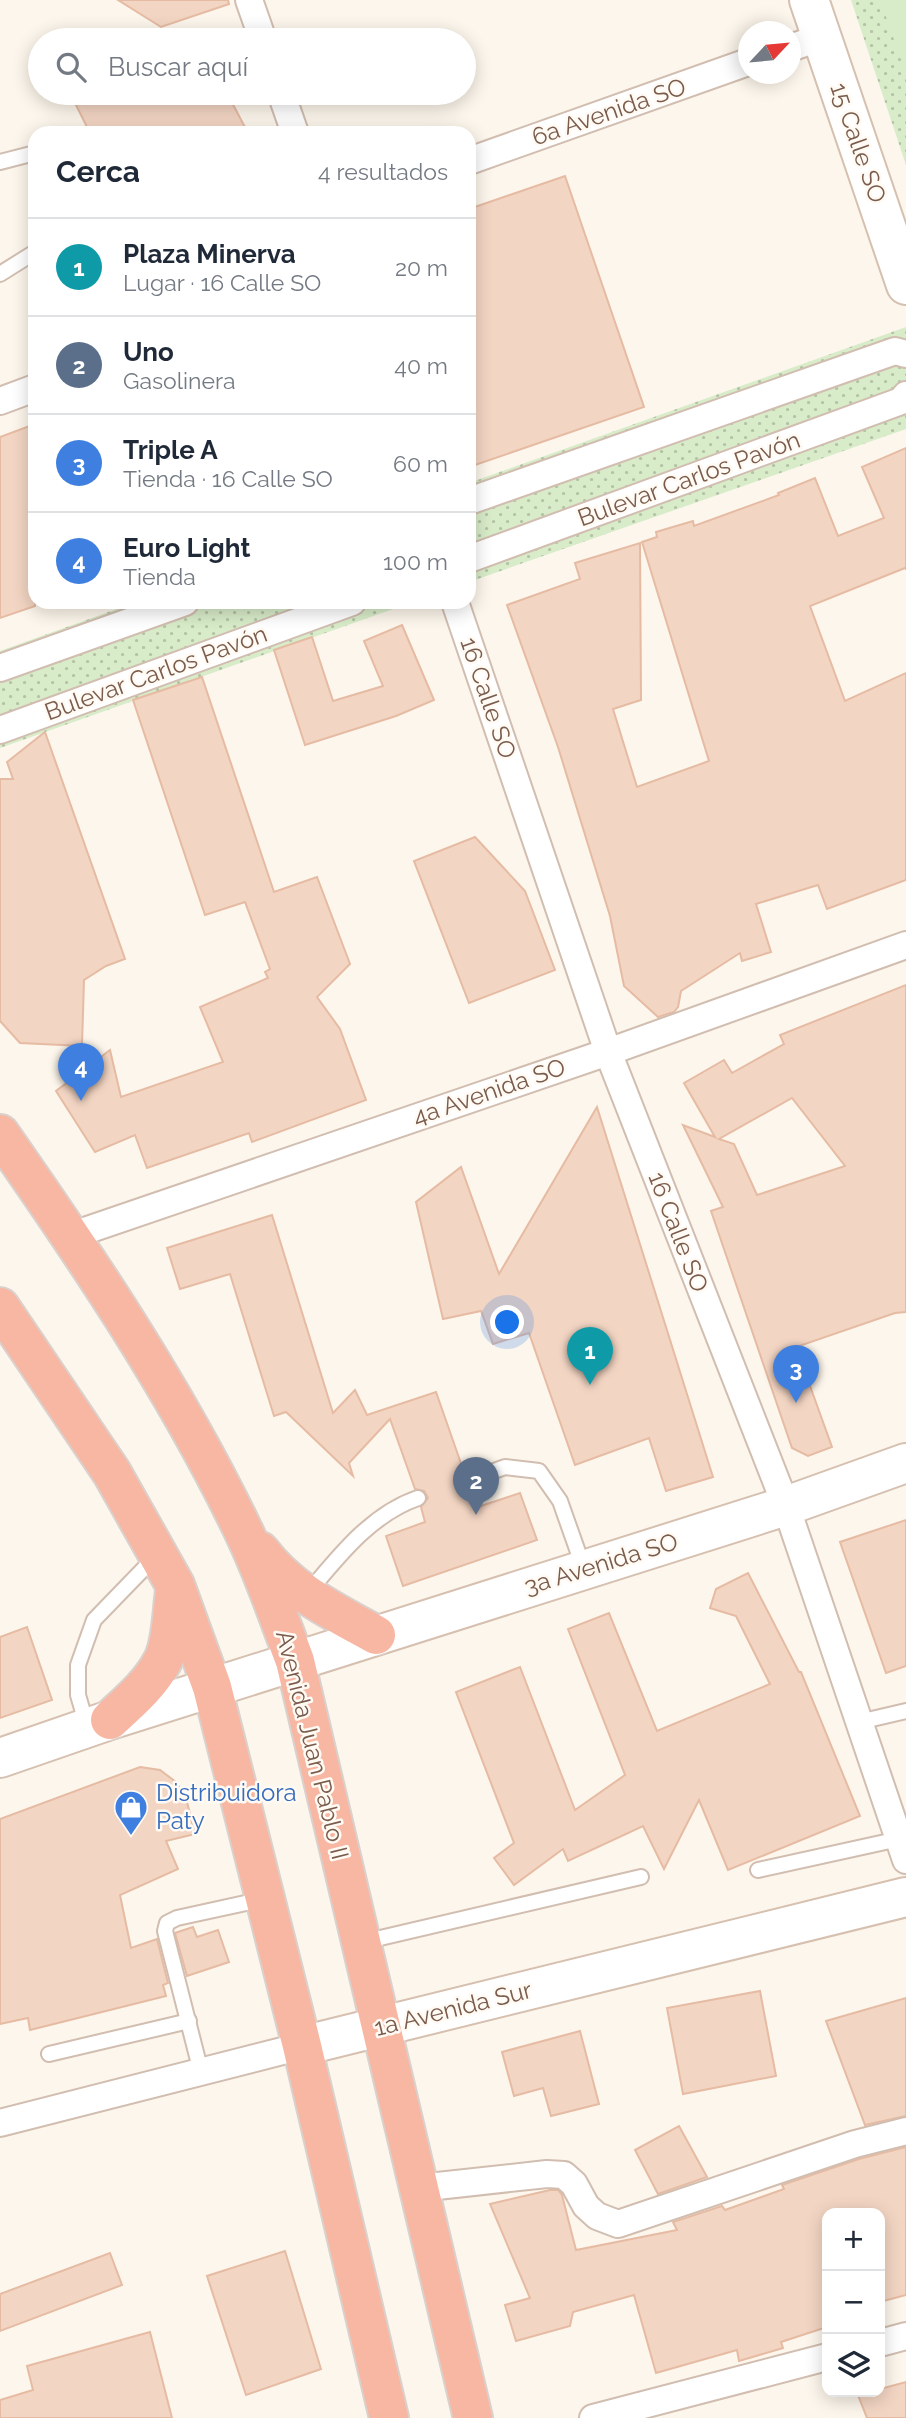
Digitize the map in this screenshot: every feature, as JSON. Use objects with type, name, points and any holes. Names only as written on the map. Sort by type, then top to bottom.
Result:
[{"type":"highway","name":"Avenida Juan Pablo II","points":[[0,1134],[70,1236],[181,1411],[243,1529],[275,1606],[295,1661],[473,2418]]},
{"type":"highway","points":[[0,1307],[112,1473],[167,1570],[212,1688],[302,2046],[389,2418]]},
{"type":"highway","points":[[243,1529],[271,1566],[305,1596],[376,1635]]},
{"type":"highway","points":[[99,1723],[135,1696],[163,1661],[170,1632],[167,1570]]},
{"type":"street","points":[[249,0],[259,28]]},
{"type":"street","name":"15 Calle SO","points":[[809,0],[806,42],[906,285]]},
{"type":"street","name":"6a Avenida SO","points":[[476,158],[738,66]]},
{"type":"street","points":[[285,105],[293,126]]},
{"type":"street","name":"Bulevar Carlos Pavón","points":[[476,499],[895,351],[906,354]]},
{"type":"street","points":[[0,401],[28,391]]},
{"type":"street","name":"Bulevar Carlos Pavón","points":[[476,556],[901,401],[906,395]]},
{"type":"street","points":[[0,668],[165,609]]},
{"type":"street","name":"Bulevar Carlos Pavón","points":[[0,730],[333,609]]},
{"type":"street","name":"16 Calle SO","points":[[457,609],[608,1052],[786,1506],[902,1850]]},
{"type":"street","name":"4a Avenida SO","points":[[70,1236],[608,1052],[906,945]]},
{"type":"street","name":"3a Avenida SO","points":[[0,1758],[99,1723],[786,1506],[906,1463]]},
{"type":"street","name":"1a Avenida Sur","points":[[0,2123],[906,1897]]},
{"type":"street","points":[[419,2188],[547,2174],[564,2175],[574,2184],[586,2206],[597,2216],[618,2224],[855,2144],[906,2131]]},
{"type":"street","points":[[885,2342],[906,2336]]},
{"type":"street","points":[[593,2418],[822,2358]]},
{"type":"lane","points":[[0,162],[28,155]]},
{"type":"lane","points":[[0,274],[28,257]]},
{"type":"lane","points":[[467,1481],[505,1467],[539,1471],[560,1501],[584,1570]]},
{"type":"lane","points":[[305,1596],[340,1555],[371,1526],[402,1504],[418,1498]]},
{"type":"lane","points":[[99,1723],[78,1695],[78,1665],[94,1620],[167,1570]]},
{"type":"lane","points":[[859,1722],[906,1711]]},
{"type":"lane","points":[[758,1870],[902,1850]]},
{"type":"lane","points":[[361,1942],[641,1877]]},
{"type":"lane","points":[[201,2072],[165,1931],[167,1923],[177,1918],[265,1899]]},
{"type":"lane","points":[[49,2053],[189,2021]]},
{"type":"green space","points":[[851,0],[906,0],[906,165]]},
{"type":"green space","points":[[880,0],[906,0],[906,74]]},
{"type":"green space","points":[[906,327],[906,429],[476,580],[476,481]]},
{"type":"green space","points":[[117,609],[393,609],[0,748],[0,651]]},
{"type":"building","points":[[118,0],[228,0],[229,4],[161,27]]},
{"type":"building","points":[[76,105],[233,105],[244,126],[86,126]]},
{"type":"building","points":[[565,176],[644,407],[476,465],[476,207]]},
{"type":"building","points":[[28,427],[28,608],[0,618],[0,437]]},
{"type":"building","points":[[906,448],[906,569],[810,606],[845,701],[906,673],[906,880],[827,909],[818,885],[756,904],[771,952],[742,961],[740,953],[681,991],[678,1007],[674,1012],[658,1017],[624,986],[610,916],[558,747],[507,605],[580,579],[575,563],[640,543],[641,700],[613,709],[637,787],[709,761],[642,542],[657,537],[656,532],[693,521],[694,526],[779,495],[778,493],[815,478],[838,536],[884,518],[862,467]]},
{"type":"building","points":[[402,625],[434,700],[396,716],[305,745],[274,650],[312,637],[333,701],[383,686],[364,641]]},
{"type":"building","points":[[202,677],[274,892],[317,877],[350,964],[317,997],[340,1029],[366,1100],[252,1142],[249,1133],[147,1168],[135,1135],[95,1152],[56,1091],[110,1050],[121,1097],[223,1062],[200,1007],[268,978],[265,972],[270,969],[245,902],[205,915],[133,700]]},
{"type":"building","points":[[45,732],[125,959],[106,966],[84,980],[82,1046],[20,1043],[0,1021],[0,779],[13,779],[7,762]]},
{"type":"building","points":[[475,837],[525,891],[555,970],[469,1003],[414,861]]},
{"type":"building","points":[[906,985],[906,1312],[895,1313],[796,1347],[832,1447],[808,1456],[792,1448],[711,1211],[723,1207],[683,1125],[715,1137],[684,1083],[724,1060],[732,1073],[784,1044],[780,1035]],"holes":[[[792,1098],[845,1166],[757,1195],[734,1144],[719,1139]]]},
{"type":"building","points":[[597,1107],[713,1477],[666,1491],[649,1438],[575,1465],[529,1333],[493,1344],[481,1311],[443,1319],[416,1202],[461,1167],[499,1274]]},
{"type":"building","points":[[272,1215],[333,1413],[355,1390],[367,1415],[436,1392],[464,1472],[458,1479],[458,1485],[470,1490],[475,1508],[520,1493],[537,1540],[403,1586],[386,1536],[425,1522],[421,1507],[428,1498],[424,1491],[415,1489],[390,1419],[349,1463],[353,1476],[286,1412],[274,1416],[230,1274],[180,1289],[167,1248]]},
{"type":"building","points":[[906,1520],[906,1666],[886,1673],[840,1542]]},
{"type":"building","points":[[748,1573],[801,1672],[860,1816],[728,1870],[699,1800],[664,1869],[643,1826],[568,1861],[563,1849],[514,1885],[494,1858],[514,1843],[456,1692],[520,1667],[575,1810],[625,1775],[568,1629],[609,1613],[657,1731],[770,1684],[736,1616],[710,1608],[716,1589]]},
{"type":"building","points":[[27,1627],[52,1700],[0,1718],[0,1637]]},
{"type":"building","points":[[140,1767],[160,1770],[176,1782],[186,1798],[195,1834],[166,1841],[178,1869],[120,1895],[131,1948],[157,1939],[168,1983],[163,1985],[166,1996],[30,2030],[28,2018],[0,2024],[0,1819]]},
{"type":"building","points":[[193,1927],[197,1937],[218,1930],[229,1962],[187,1976],[175,1933]]},
{"type":"building","points":[[760,1991],[776,2076],[683,2094],[667,2008]]},
{"type":"building","points":[[906,1998],[906,2116],[865,2125],[826,2021]]},
{"type":"building","points":[[580,2031],[599,2104],[551,2116],[543,2088],[514,2096],[502,2052]]},
{"type":"building","points":[[679,2126],[707,2177],[658,2194],[635,2150]]},
{"type":"building","points":[[906,2147],[906,2295],[885,2301],[885,2208],[822,2208],[822,2329],[781,2342],[783,2348],[739,2361],[737,2350],[656,2373],[634,2295],[573,2312],[570,2326],[516,2341],[505,2305],[530,2298],[490,2204],[558,2190],[562,2195],[576,2250],[677,2230],[673,2222],[722,2206],[725,2210],[784,2189],[782,2185],[859,2159]]},
{"type":"building","points":[[285,2251],[321,2369],[246,2395],[207,2276]]},
{"type":"building","points":[[110,2253],[122,2285],[0,2331],[0,2294]]},
{"type":"building","points":[[150,2332],[172,2418],[0,2418],[0,2400],[33,2390],[27,2366]]},
{"type":"building","points":[[906,2382],[906,2418],[867,2418],[859,2397],[885,2397],[885,2388]]},
{"type":"place","name":"Euro Light","points":[[81,1101]]},
{"type":"place","name":"Plaza Minerva","points":[[590,1385]]},
{"type":"place","name":"Triple A","points":[[796,1403]]},
{"type":"place","name":"Uno","points":[[476,1515]]},
{"type":"place","name":"Distribuidora Paty","points":[[131,1837]]}]
